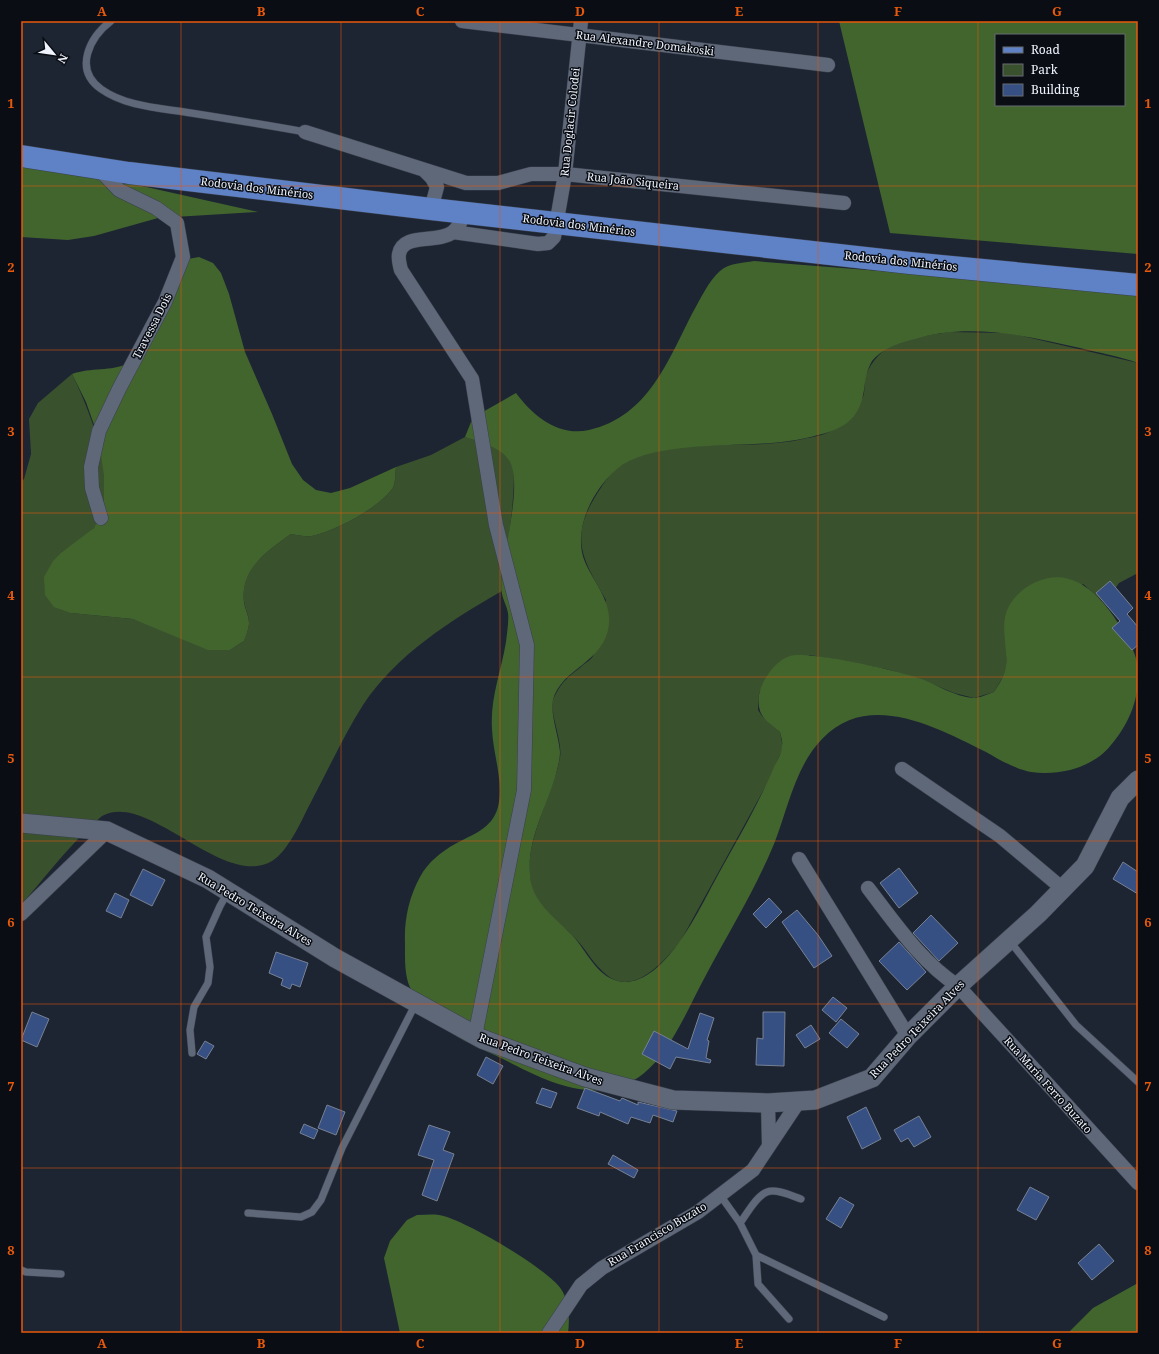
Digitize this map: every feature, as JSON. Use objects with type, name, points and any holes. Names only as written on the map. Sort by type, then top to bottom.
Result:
[{"type":"main road","name":"Rodovia dos Minérios","points":[[21,156],[98,168],[431,208],[910,263],[1138,285]]},
{"type":"street","name":"Rua Alexandre Domakoski","points":[[462,21],[580,28],[828,65]]},
{"type":"street","name":"Rua Doglacir Colodei","points":[[453,232],[543,243],[548,243],[554,237],[565,174],[580,28]]},
{"type":"street","name":"Rua João Siqueira","points":[[305,132],[466,183],[498,183],[531,174],[565,174],[844,203]]},
{"type":"street","name":"Travessa Dois","points":[[98,168],[119,190],[156,208],[177,222],[183,257],[165,302],[119,388],[99,431],[91,467],[92,488],[101,518]]},
{"type":"street","points":[[425,171],[432,178],[437,187],[431,208]]},
{"type":"street","points":[[466,211],[453,232],[439,239],[413,240],[405,244],[399,254],[401,270],[472,379],[496,525],[527,645],[524,790],[476,1036]]},
{"type":"street","points":[[902,769],[1000,836],[1063,888]]},
{"type":"street","name":"Rua Pedro Teixeira Alves","points":[[21,823],[107,831],[208,879],[335,958],[476,1036],[585,1077],[673,1100],[768,1103],[815,1100],[872,1078],[908,1036],[958,986],[1009,940],[1085,866],[1120,798],[1138,780]]},
{"type":"street","points":[[21,914],[107,831]]},
{"type":"street","points":[[800,859],[908,1036]]},
{"type":"street","name":"Rua Maria Ferro Buzato","points":[[868,888],[908,940],[942,976],[958,986],[1138,1182]]},
{"type":"street","name":"Rua Francisco Buzato","points":[[549,1333],[581,1285],[602,1268],[698,1212],[753,1170],[799,1101]]},
{"type":"street","points":[[768,1103],[769,1146]]},
{"type":"lane","points":[[111,21],[91,42],[86,59],[88,74],[100,89],[128,102],[305,132]]},
{"type":"lane","points":[[192,1054],[190,1030],[194,1007],[208,983],[210,966],[206,937],[228,892]]},
{"type":"lane","points":[[1009,940],[1076,1024],[1138,1082]]},
{"type":"lane","points":[[248,1213],[301,1217],[312,1212],[321,1200],[342,1148],[416,1003]]},
{"type":"lane","points":[[740,1223],[758,1199],[767,1192],[775,1191],[801,1199]]},
{"type":"lane","points":[[720,1195],[740,1223],[756,1255],[758,1284],[789,1319]]},
{"type":"lane","points":[[756,1255],[884,1317]]},
{"type":"lane","points":[[21,1270],[26,1272],[61,1274]]},
{"type":"green space","points":[[839,21],[1138,21],[1138,254],[890,233]]},
{"type":"green space","points":[[21,159],[258,212],[158,218],[94,236],[68,240],[21,237]]},
{"type":"green space","points":[[199,257],[213,263],[221,273],[229,294],[245,352],[292,464],[303,480],[316,490],[331,493],[350,488],[396,467],[395,481],[392,489],[377,504],[367,511],[344,524],[322,533],[312,536],[291,534],[273,547],[257,562],[246,580],[244,590],[244,602],[249,620],[247,632],[244,641],[230,650],[208,650],[133,619],[71,613],[54,607],[45,595],[44,577],[53,561],[62,552],[94,528],[104,507],[104,475],[98,436],[86,402],[72,374],[115,368],[129,363],[188,259]]},
{"type":"green space","points":[[754,261],[1138,291],[1138,363],[1116,356],[1080,348],[996,332],[974,331],[932,335],[895,345],[876,357],[872,361],[869,368],[861,402],[857,411],[852,419],[837,429],[806,438],[784,442],[680,448],[656,452],[634,459],[617,469],[592,499],[583,524],[581,537],[585,562],[605,599],[609,615],[609,624],[606,637],[600,648],[592,657],[565,680],[558,689],[552,706],[560,757],[552,786],[538,823],[530,861],[531,884],[534,892],[550,914],[576,939],[594,964],[610,978],[627,982],[643,978],[658,967],[672,952],[696,916],[760,797],[779,757],[782,744],[780,732],[763,717],[759,708],[759,695],[760,689],[770,672],[785,658],[790,656],[800,655],[833,658],[874,666],[919,678],[959,695],[973,698],[981,697],[994,692],[1002,680],[1006,666],[1004,632],[1005,616],[1013,600],[1029,585],[1036,582],[1051,578],[1065,578],[1078,582],[1090,590],[1101,600],[1119,624],[1136,660],[1138,686],[1136,697],[1124,727],[1107,750],[1098,758],[1070,770],[1046,773],[1036,773],[1019,769],[947,733],[925,724],[904,718],[882,715],[861,717],[841,724],[823,738],[813,749],[806,761],[793,788],[779,831],[759,878],[679,1028],[662,1054],[643,1074],[624,1085],[602,1090],[577,1089],[535,1075],[451,1033],[415,995],[409,986],[406,974],[406,917],[410,901],[420,877],[431,862],[445,850],[487,826],[495,814],[500,797],[492,718],[494,696],[504,653],[508,627],[508,613],[502,594],[502,582],[513,506],[514,475],[512,467],[505,455],[493,447],[465,437],[471,422],[481,413],[516,393],[539,417],[557,427],[578,431],[589,430],[610,423],[627,412],[642,399],[654,384],[675,349],[708,285],[716,275],[728,266]]},
{"type":"green space","points":[[948,332],[1010,333],[1138,363],[1138,573],[1119,583],[1105,603],[1083,584],[1006,653],[1006,672],[994,692],[974,698],[954,693],[918,678],[886,669],[810,655],[768,675],[759,693],[758,710],[762,716],[780,732],[783,748],[768,782],[680,942],[658,966],[639,979],[629,982],[618,981],[608,976],[598,967],[578,941],[540,904],[531,882],[529,865],[537,828],[556,774],[560,757],[560,744],[552,705],[553,700],[565,681],[593,656],[606,600],[591,574],[582,550],[581,538],[587,512],[603,485],[615,470],[638,457],[659,451],[683,447],[781,443],[826,433],[841,422],[863,397],[868,369],[886,349],[902,341]]},
{"type":"green space","points":[[72,374],[95,429],[105,473],[105,494],[102,512],[94,528],[83,538],[62,552],[71,613],[133,619],[230,650],[244,641],[248,629],[249,623],[244,601],[244,590],[246,579],[257,562],[273,547],[291,534],[312,536],[322,533],[344,524],[367,511],[377,504],[392,489],[395,481],[396,467],[431,455],[465,437],[498,449],[509,457],[514,473],[514,487],[502,591],[463,614],[426,640],[391,670],[376,687],[349,728],[290,842],[278,856],[272,861],[253,866],[232,863],[209,853],[163,826],[141,816],[120,812],[102,816],[98,819],[78,839],[21,905],[21,482],[24,479],[31,454],[29,419],[38,403]]},
{"type":"green space","points":[[417,1215],[439,1215],[466,1225],[484,1234],[540,1269],[553,1280],[564,1294],[568,1310],[568,1333],[400,1333],[384,1258],[390,1241],[407,1220]]},
{"type":"green space","points":[[1138,1283],[1138,1333],[1068,1333],[1093,1308]]},
{"type":"building","points":[[1110,581],[1133,608],[1127,614],[1138,627],[1138,645],[1132,650],[1112,628],[1120,621],[1096,593]]},
{"type":"building","points":[[1123,862],[1138,872],[1138,894],[1113,879]]},
{"type":"building","points":[[899,868],[918,893],[899,908],[880,883]]},
{"type":"building","points":[[143,869],[165,880],[152,906],[130,895]]},
{"type":"building","points":[[115,893],[129,900],[121,918],[106,911]]},
{"type":"building","points":[[769,898],[782,912],[766,928],[753,914]]},
{"type":"building","points":[[797,910],[818,935],[832,956],[814,968],[782,922]]},
{"type":"building","points":[[931,915],[958,943],[939,961],[913,933]]},
{"type":"building","points":[[899,942],[926,972],[907,990],[879,961]]},
{"type":"building","points":[[276,952],[308,963],[300,987],[292,984],[290,989],[281,985],[283,979],[269,973]]},
{"type":"building","points":[[833,997],[847,1008],[836,1022],[822,1010]]},
{"type":"building","points":[[32,1012],[49,1019],[37,1047],[21,1040]]},
{"type":"building","points":[[763,1012],[785,1012],[784,1066],[756,1065],[757,1038],[763,1039]]},
{"type":"building","points":[[700,1013],[714,1018],[707,1040],[709,1041],[706,1058],[711,1060],[710,1063],[676,1057],[670,1069],[642,1054],[654,1031],[688,1049]]},
{"type":"building","points":[[841,1019],[859,1034],[847,1048],[829,1033]]},
{"type":"building","points":[[811,1025],[820,1039],[805,1048],[796,1035]]},
{"type":"building","points":[[205,1041],[214,1046],[206,1059],[197,1054]]},
{"type":"building","points":[[486,1057],[503,1066],[493,1084],[477,1075]]},
{"type":"building","points":[[542,1088],[557,1093],[551,1108],[536,1103]]},
{"type":"building","points":[[585,1088],[620,1101],[622,1098],[638,1105],[638,1102],[677,1111],[673,1122],[653,1115],[650,1123],[631,1117],[628,1124],[600,1112],[599,1116],[577,1108]]},
{"type":"building","points":[[327,1105],[345,1112],[336,1135],[318,1128]]},
{"type":"building","points":[[866,1107],[881,1139],[862,1149],[847,1117]]},
{"type":"building","points":[[919,1116],[931,1137],[914,1147],[908,1138],[901,1142],[894,1130]]},
{"type":"building","points":[[304,1124],[318,1130],[314,1139],[300,1133]]},
{"type":"building","points":[[429,1125],[450,1132],[443,1150],[454,1154],[437,1201],[422,1195],[434,1160],[418,1155]]},
{"type":"building","points":[[613,1155],[638,1170],[634,1178],[608,1164]]},
{"type":"building","points":[[1030,1187],[1049,1197],[1036,1220],[1017,1210]]},
{"type":"building","points":[[840,1197],[854,1205],[841,1228],[826,1219]]},
{"type":"building","points":[[1099,1244],[1114,1261],[1092,1280],[1078,1263]]}]
